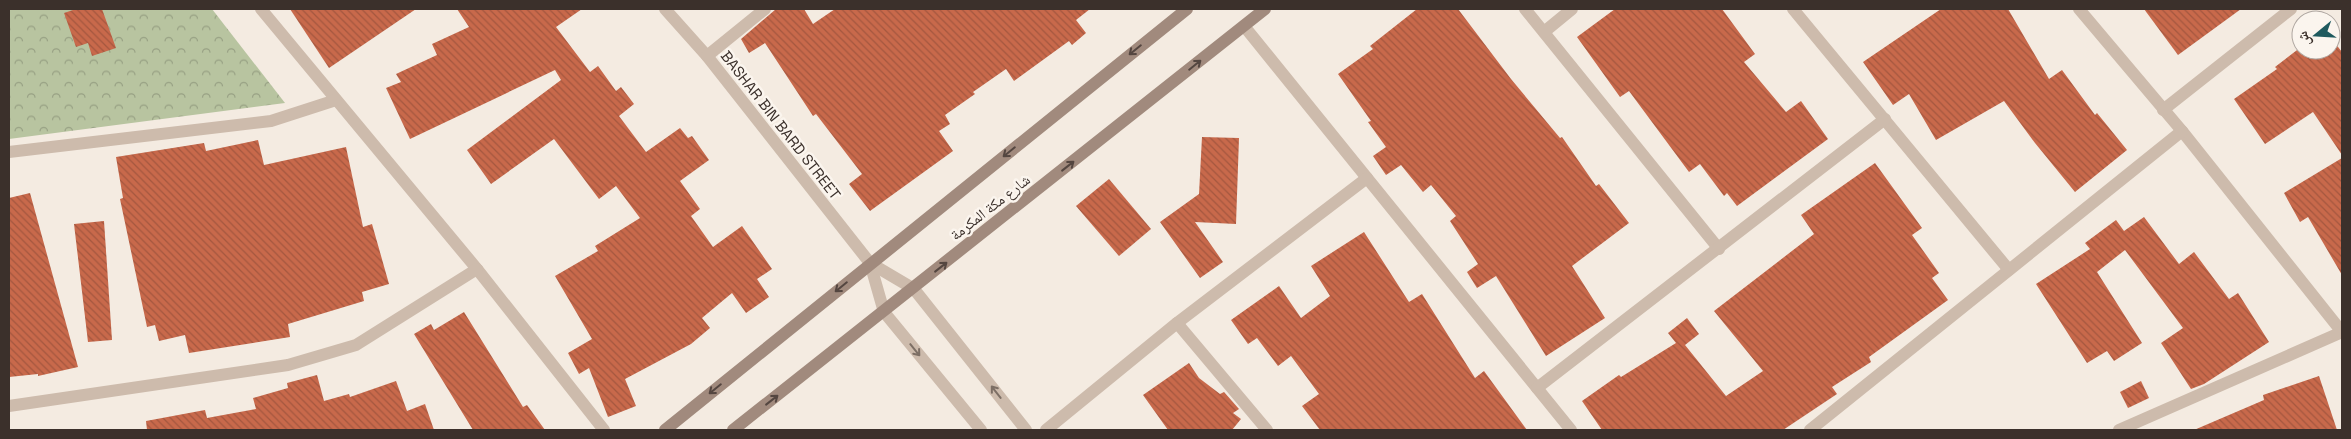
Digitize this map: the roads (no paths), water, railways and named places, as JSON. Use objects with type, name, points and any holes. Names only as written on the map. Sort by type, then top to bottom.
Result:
[{"type":"main road","name":"شارع مكة المكرمة","points":[[665,430],[1187,9]]},
{"type":"main road","name":"شارع مكة المكرمة","points":[[733,430],[914,289],[1265,9]]},
{"type":"street","points":[[261,9],[477,269],[604,430]]},
{"type":"street","name":"BASHAR BIN BARD STREET","points":[[665,9],[707,56],[870,263],[914,289],[1026,430]]},
{"type":"street","points":[[707,56],[764,9]]},
{"type":"street","points":[[1525,9],[1719,249]]},
{"type":"street","points":[[1544,32],[1572,9]]},
{"type":"street","points":[[1793,9],[2009,270]]},
{"type":"street","points":[[2079,9],[2182,132],[2342,332],[2119,430]]},
{"type":"street","points":[[2164,110],[2291,9]]},
{"type":"street","points":[[1244,26],[1571,430]]},
{"type":"street","points":[[9,152],[270,121],[336,100]]},
{"type":"street","points":[[1537,388],[1886,120]]},
{"type":"street","points":[[1810,430],[2182,132]]},
{"type":"street","points":[[1046,430],[1177,323],[1367,178]]},
{"type":"street","name":"BASHAR BIN BARD STREET","points":[[870,263],[884,312],[981,430]]},
{"type":"street","points":[[9,406],[288,365],[356,345],[477,269]]},
{"type":"street","points":[[1177,323],[1266,430]]}]
